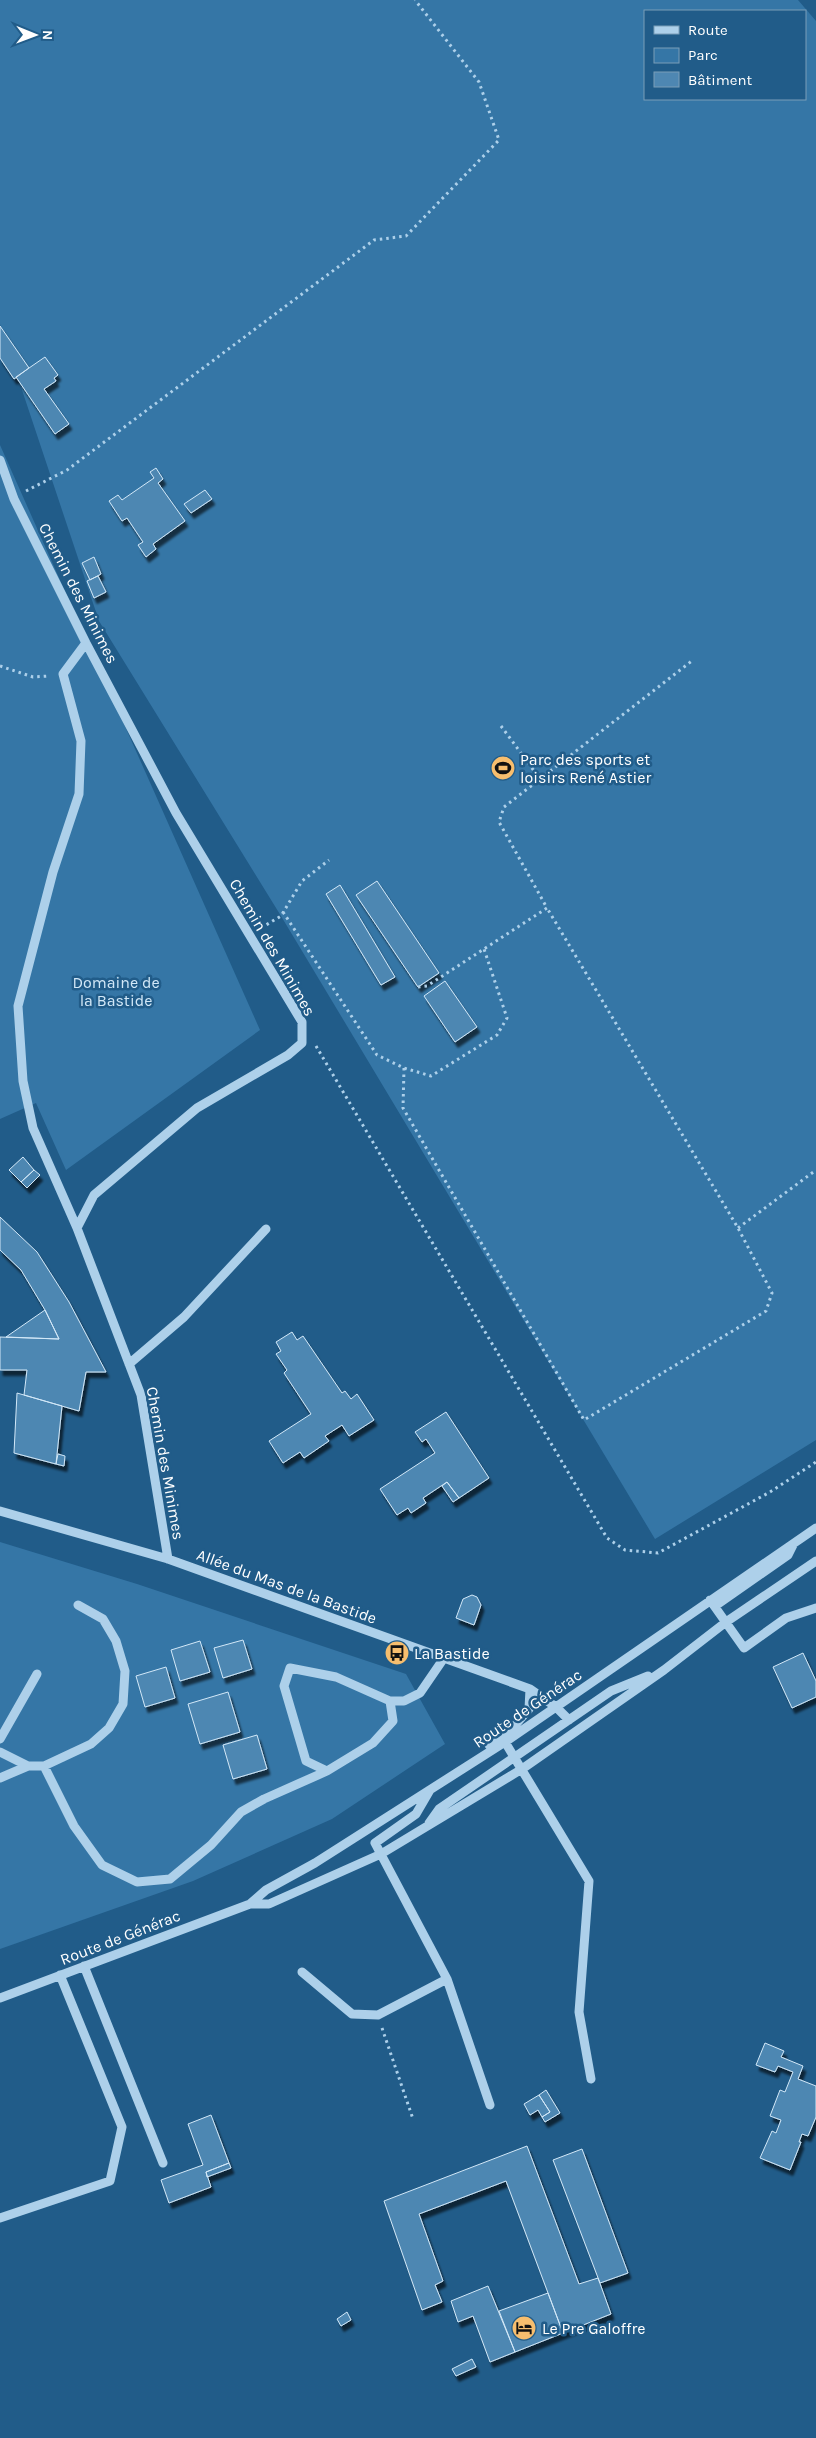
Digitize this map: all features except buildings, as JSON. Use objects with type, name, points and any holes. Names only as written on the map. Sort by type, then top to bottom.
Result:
[{"type":"street","name":"Chemin des Minimes","points":[[0,460],[14,499],[86,643],[176,813],[302,1022],[302,1043],[288,1054],[197,1108],[94,1196],[77,1228],[141,1395],[168,1559]]},
{"type":"street","points":[[77,1228],[33,1128],[22,1081],[18,1006],[53,872],[80,794],[81,741],[63,674],[86,643]]},
{"type":"street","points":[[129,1364],[184,1317],[266,1229]]},
{"type":"street","name":"Allée du Mas de la Bastide","points":[[0,1510],[168,1559],[530,1689],[556,1707],[569,1720]]},
{"type":"street","name":"Route de Générac","points":[[250,1904],[266,1890],[315,1863],[504,1742],[712,1603],[816,1528]]},
{"type":"street","name":"Route de Générac","points":[[0,1998],[250,1904],[269,1904],[380,1854],[522,1769],[664,1670],[726,1622],[816,1561]]},
{"type":"street","points":[[712,1603],[744,1648],[786,1618],[816,1608]]},
{"type":"street","points":[[0,1778],[28,1766],[44,1766],[91,1744],[109,1728],[123,1704],[125,1671],[116,1642],[103,1619],[78,1605]]},
{"type":"street","points":[[327,1771],[306,1761],[284,1686],[290,1668],[336,1677],[390,1701],[404,1701],[420,1693],[444,1658]]},
{"type":"street","points":[[426,1827],[439,1809],[611,1691],[664,1670]]},
{"type":"street","points":[[0,1739],[37,1674]]},
{"type":"street","points":[[315,1863],[350,1835],[510,1731],[529,1709],[530,1689]]},
{"type":"street","points":[[44,1766],[74,1826],[102,1865],[137,1882],[170,1879],[211,1845],[241,1812],[264,1799],[327,1771],[373,1743],[393,1721],[390,1701]]},
{"type":"street","points":[[504,1742],[589,1881],[579,2012],[591,2080]]},
{"type":"street","points":[[0,1752],[28,1766]]},
{"type":"street","points":[[431,1788],[416,1814],[375,1843],[447,1979],[490,2105]]},
{"type":"street","points":[[84,1966],[163,2163]]},
{"type":"street","points":[[302,1972],[352,2014],[378,2015],[447,1979]]},
{"type":"street","points":[[0,2218],[110,2180],[122,2127],[60,1975]]},
{"type":"path","points":[[14,499],[67,470],[374,240],[406,236],[499,140],[479,82],[415,0]]},
{"type":"path","points":[[404,1068],[402,1108],[584,1420],[766,1311],[772,1293],[738,1228],[547,908],[500,822],[504,807],[694,660]]},
{"type":"path","points":[[0,666],[33,678],[63,674]]},
{"type":"path","points":[[502,726],[540,779]]},
{"type":"path","points":[[250,934],[281,916],[302,880],[329,860]]},
{"type":"path","points":[[418,987],[427,986],[547,908]]},
{"type":"path","points":[[283,912],[377,1055],[404,1068],[431,1076],[497,1035],[507,1018],[484,949]]},
{"type":"path","points":[[302,1022],[607,1538],[625,1550],[658,1553],[770,1492],[816,1462]]},
{"type":"path","points":[[738,1228],[816,1170]]},
{"type":"path","points":[[378,2015],[413,2119]]},
{"type":"green space","name":"Parc des sports et loisirs René Astier","points":[[0,0],[798,0],[816,21],[816,1440],[655,1539],[281,916],[99,621],[0,324]]},
{"type":"green space","name":"Domaine de la Bastide","points":[[0,445],[260,1030],[66,1170],[36,1103],[0,1119]]},
{"type":"green space","points":[[0,1542],[137,1584],[406,1674],[445,1744],[332,1819],[193,1881],[0,1949]]},
{"type":"place","name":"Parc des sports et loisirs René Astier","points":[[503,768]]},
{"type":"place","name":"La Bastide","points":[[397,1653]]},
{"type":"place","name":"Le Pre Galoffre","points":[[524,2328]]}]
